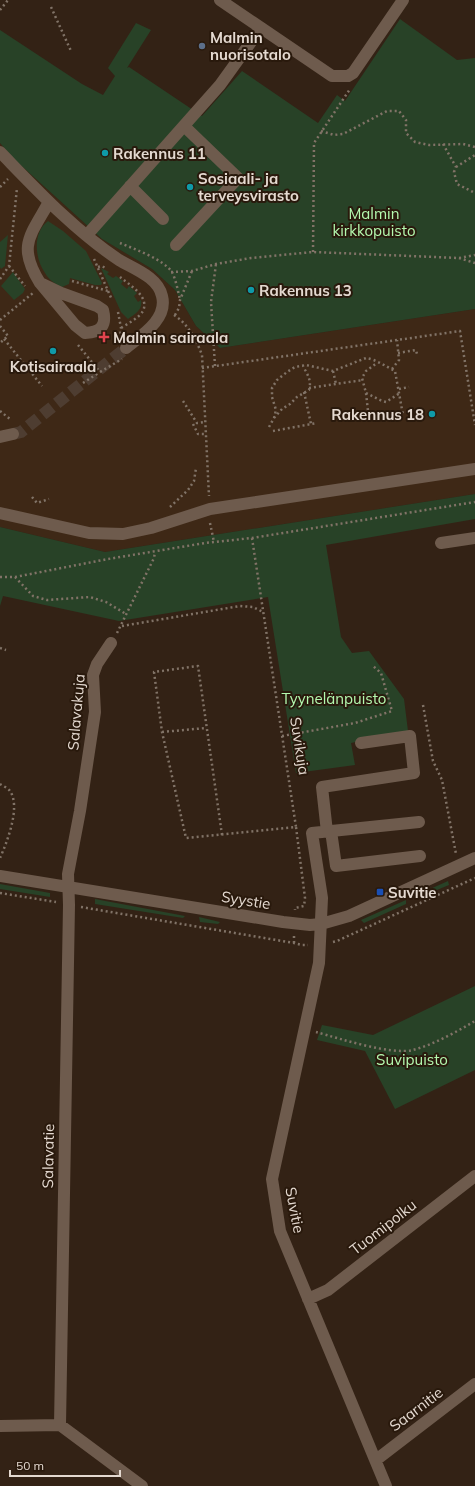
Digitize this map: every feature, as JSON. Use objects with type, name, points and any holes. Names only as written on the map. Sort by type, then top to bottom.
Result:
[{"type":"street","points":[[220,0],[332,76],[348,76],[353,73],[403,0]]},
{"type":"street","points":[[87,235],[220,85],[261,28]]},
{"type":"street","points":[[176,245],[238,178],[184,126]]},
{"type":"street","points":[[0,152],[49,202],[87,235],[120,260],[148,276],[159,286],[163,305],[159,317],[151,327],[123,350]]},
{"type":"street","points":[[130,186],[163,219]]},
{"type":"street","points":[[38,286],[97,306],[103,310],[105,317],[104,323],[100,329],[85,333],[74,325],[38,286],[29,260],[27,248],[29,237],[49,202]]},
{"type":"street","points":[[0,436],[13,434]]},
{"type":"street","points":[[0,513],[89,533],[116,534],[151,528],[210,509],[475,469]]},
{"type":"street","points":[[441,543],[475,538]]},
{"type":"street","name":"Salavakuja","points":[[68,888],[68,874],[80,811],[95,712],[93,675],[97,664],[111,643]]},
{"type":"street","points":[[361,743],[410,736],[414,773],[322,787],[336,866],[420,856]]},
{"type":"street","points":[[321,924],[322,898],[312,833],[419,822]]},
{"type":"street","name":"Syystie","points":[[0,876],[294,924],[310,925],[321,924],[349,916],[475,858]]},
{"type":"street","name":"Salavatie","points":[[60,1425],[68,888]]},
{"type":"street","name":"Suvitie","points":[[321,924],[319,963],[272,1179],[280,1231],[386,1486]]},
{"type":"street","name":"Tuomipolku","points":[[308,1299],[328,1290],[475,1176]]},
{"type":"street","name":"Saarnitie","points":[[376,1460],[475,1384]]},
{"type":"street","points":[[0,1426],[60,1425],[142,1486]]},
{"type":"path","points":[[0,10],[8,0]]},
{"type":"path","points":[[51,7],[71,51]]},
{"type":"path","points":[[313,252],[314,143],[350,89],[348,76]]},
{"type":"path","points":[[321,131],[334,135],[343,134],[387,111],[399,111],[406,120],[406,133],[415,142],[429,145],[463,144],[475,147]]},
{"type":"path","points":[[443,144],[456,167]]},
{"type":"path","points":[[475,155],[456,167],[454,172],[457,184],[475,192]]},
{"type":"path","points":[[0,279],[9,266],[18,187],[1,173],[10,162]]},
{"type":"path","points":[[0,187],[8,179]]},
{"type":"path","points":[[171,272],[192,271],[216,264],[250,258],[313,252],[459,258],[475,255]]},
{"type":"path","points":[[93,257],[114,304]]},
{"type":"path","points":[[459,258],[475,263]]},
{"type":"path","points":[[215,366],[211,302],[216,264]]},
{"type":"path","points":[[9,266],[25,286]]},
{"type":"path","points":[[98,267],[102,266],[108,270]]},
{"type":"path","points":[[175,315],[179,308],[180,300],[192,271]]},
{"type":"path","points":[[114,274],[138,291],[143,302],[143,311],[121,328]]},
{"type":"path","points":[[72,281],[109,291]]},
{"type":"path","points":[[0,320],[38,286]]},
{"type":"path","points":[[162,308],[175,315],[192,333],[197,341],[202,355],[210,521],[214,542]]},
{"type":"path","points":[[117,310],[121,328],[123,350]]},
{"type":"path","points":[[0,326],[8,336],[0,342]]},
{"type":"path","points":[[202,368],[460,331],[475,425]]},
{"type":"path","points":[[4,339],[42,386]]},
{"type":"path","points":[[392,369],[399,360],[397,340]]},
{"type":"path","points":[[398,353],[416,350],[417,354]]},
{"type":"path","points":[[269,427],[276,410],[272,397],[272,388],[277,380],[286,372],[295,367],[303,366],[333,371],[366,358],[383,364],[395,371],[403,415]]},
{"type":"path","points":[[369,420],[363,380],[366,371],[377,363]]},
{"type":"path","points":[[303,366],[308,374],[310,388]]},
{"type":"path","points":[[333,371],[336,384]]},
{"type":"path","points":[[83,383],[100,372]]},
{"type":"path","points":[[274,418],[310,388],[363,380]]},
{"type":"path","points":[[399,390],[409,387]]},
{"type":"path","points":[[304,392],[311,424]]},
{"type":"path","points":[[366,393],[386,402],[400,394]]},
{"type":"path","points":[[183,401],[197,423],[205,422]]},
{"type":"path","points":[[273,431],[317,423]]},
{"type":"path","points":[[193,424],[198,434],[206,434]]},
{"type":"path","points":[[165,510],[172,506],[188,490],[194,481],[196,468]]},
{"type":"path","points":[[32,497],[37,503],[49,499]]},
{"type":"path","points":[[0,577],[15,577],[108,559],[214,542],[252,538],[475,502]]},
{"type":"path","name":"Suvikuja","points":[[252,538],[296,827],[305,898],[304,906],[295,908],[294,924]]},
{"type":"path","points":[[111,643],[122,626],[126,614],[154,558],[155,552]]},
{"type":"path","points":[[15,577],[33,596],[47,600],[90,597],[106,602],[126,614]]},
{"type":"path","points":[[122,626],[240,606],[253,607],[263,612]]},
{"type":"path","points":[[0,648],[6,650]]},
{"type":"path","points":[[222,834],[198,666],[154,672],[162,732],[186,838],[296,827],[312,833]]},
{"type":"path","points":[[282,736],[355,723],[392,711],[381,673],[373,666]]},
{"type":"path","points":[[423,705],[433,761],[442,780],[456,856]]},
{"type":"path","points":[[162,732],[206,728]]},
{"type":"path","points":[[0,784],[10,790],[14,801],[12,826],[0,858]]},
{"type":"path","points":[[294,924],[294,943]]},
{"type":"path","points":[[315,1032],[380,1048],[398,1051],[413,1050],[449,1036],[475,1021]]},
{"type":"shaded area","name":"Malmin sairaala","points":[[0,143],[14,159],[102,239],[152,269],[175,290],[196,326],[220,348],[475,309],[475,494],[105,552],[0,527]]},
{"type":"green space","name":"Malmin kirkkopuisto","points":[[400,19],[457,60],[475,58],[475,309],[220,348],[196,326],[175,290],[152,269],[102,239],[14,159],[0,143],[0,30],[82,84],[103,95],[115,76],[108,68],[136,23],[151,30],[127,68],[129,67],[202,116],[242,71],[318,123],[337,95],[345,101]]},
{"type":"green space","points":[[48,221],[63,231],[86,251],[102,283],[101,285],[95,285],[70,278],[69,284],[62,287],[48,278],[37,254],[37,239],[39,232]]},
{"type":"green space","points":[[8,235],[5,266],[1,269],[0,242]]},
{"type":"green space","points":[[101,268],[109,272],[107,274],[113,278],[116,276],[123,281],[121,284],[127,289],[129,286],[137,293],[134,296],[138,302],[141,300],[140,309],[128,319],[121,312]]},
{"type":"green space","points":[[13,272],[25,289],[23,293],[14,300],[1,286]]},
{"type":"green space","name":"Tyynelänpuisto","points":[[475,494],[475,519],[326,545],[341,637],[352,653],[369,651],[404,699],[408,731],[351,743],[355,765],[296,773],[268,597],[119,621],[3,596],[0,606],[0,527],[105,552]]},
{"type":"green space","points":[[448,881],[449,885],[420,897],[419,894]]},
{"type":"green space","points":[[0,884],[50,893],[50,897],[0,889]]},
{"type":"green space","points":[[95,899],[185,916],[183,918],[95,904]]},
{"type":"green space","points":[[406,900],[406,904],[364,923],[361,920]]},
{"type":"green space","points":[[199,917],[220,922],[218,924],[200,922]]},
{"type":"green space","name":"Suvipuisto","points":[[475,986],[475,1070],[395,1109],[365,1051],[317,1040],[322,1025],[373,1035]]},
{"type":"tunnel","points":[[13,434],[21,432],[126,348]]},
{"type":"place","name":"Malmin nuorisotalo","points":[[202,46]]},
{"type":"place","name":"Rakennus 11","points":[[105,153]]},
{"type":"place","name":"Sosiaali- ja terveysvirasto","points":[[190,187]]},
{"type":"place","name":"Rakennus 13","points":[[251,290]]},
{"type":"place","name":"Malmin sairaala","points":[[104,337]]},
{"type":"place","name":"Kotisairaala","points":[[53,351]]},
{"type":"place","name":"Rakennus 18","points":[[432,414]]},
{"type":"place","name":"Suvitie","points":[[380,892]]}]
